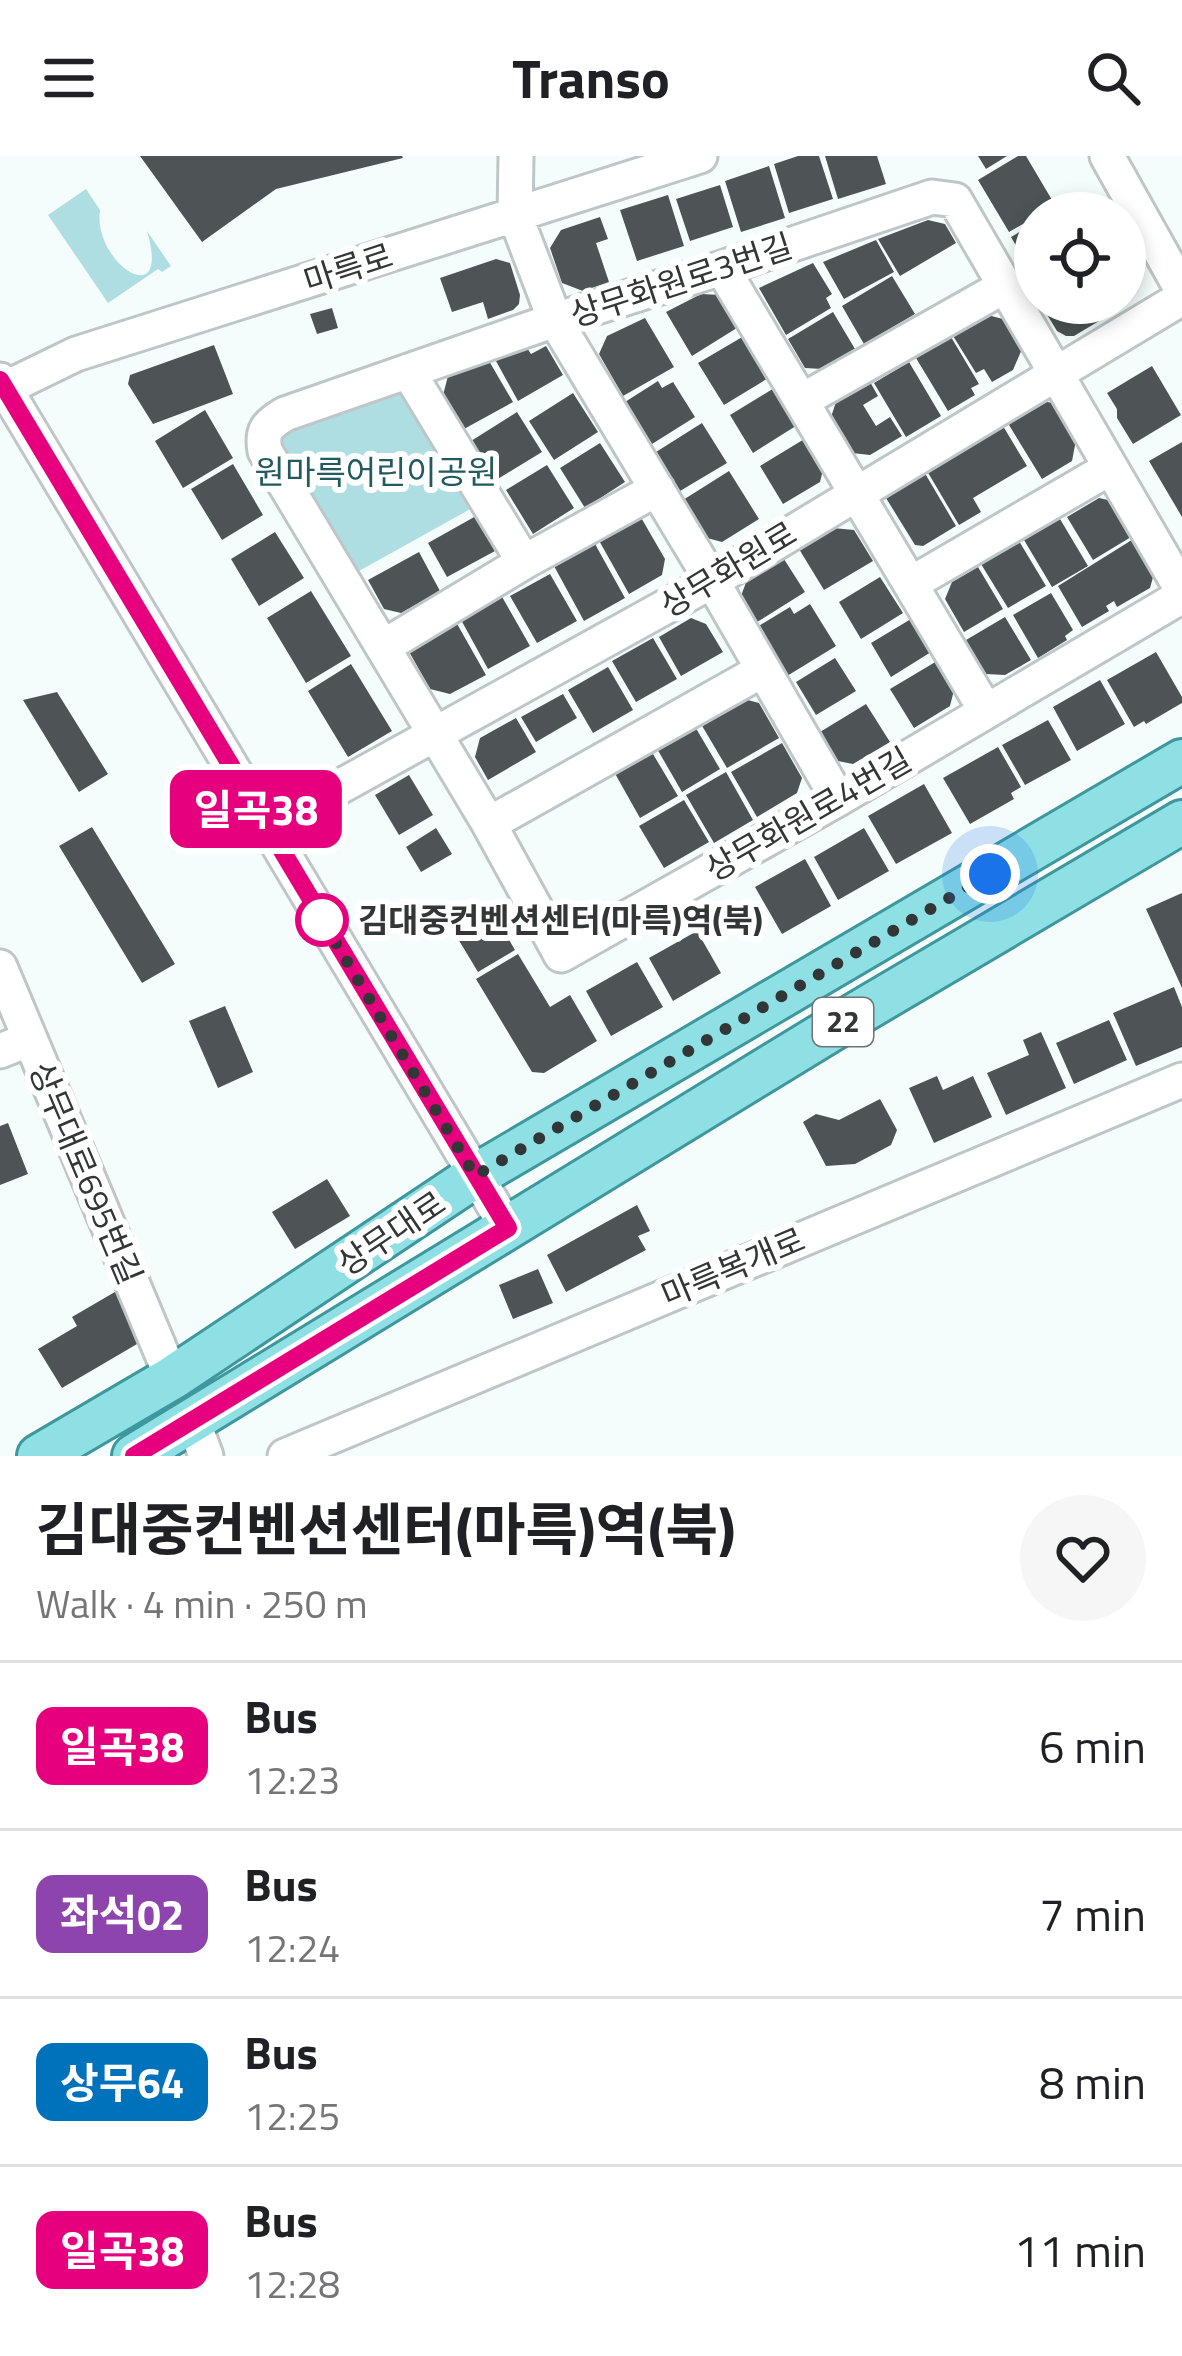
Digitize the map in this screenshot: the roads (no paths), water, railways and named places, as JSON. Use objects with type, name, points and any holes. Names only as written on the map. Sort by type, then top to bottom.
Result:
[{"type":"main road","name":"상무대로","points":[[39,1456],[172,1378],[475,1176],[1182,761]]},
{"type":"main road","name":"상무대로","points":[[134,1456],[200,1438],[508,1228],[860,1012],[1182,823]]},
{"type":"street","points":[[516,156],[515,214],[555,320],[838,799]]},
{"type":"street","name":"마륵로","points":[[2,386],[76,354],[700,156]]},
{"type":"street","points":[[1107,156],[1182,294]]},
{"type":"street","name":"상무화원로3번길","points":[[435,735],[265,451],[262,435],[267,425],[285,414],[555,320],[932,197],[956,200],[1005,286]]},
{"type":"street","points":[[722,268],[986,711]]},
{"type":"street","points":[[803,400],[1005,286],[1182,593]]},
{"type":"street","name":"상무화원로","points":[[267,827],[712,581],[1182,294]]},
{"type":"street","points":[[408,371],[524,562]]},
{"type":"street","points":[[2,386],[508,1228]]},
{"type":"street","points":[[911,583],[1110,468]]},
{"type":"street","points":[[383,647],[657,489]]},
{"type":"street","name":"상무화원로4번길","points":[[435,735],[561,955],[838,799],[1182,593]]},
{"type":"street","points":[[489,824],[763,670]]},
{"type":"street","name":"상무대로695번길","points":[[0,968],[15,1045],[172,1378]]},
{"type":"street","name":"마륵복개로","points":[[285,1456],[1182,1080]]},
{"type":"place","name":"김대중컨벤션센터(마륵)역(북)","points":[[322,920]]},
{"type":"park label","name":"원마륵어린이공원","points":[[376,472]]}]
